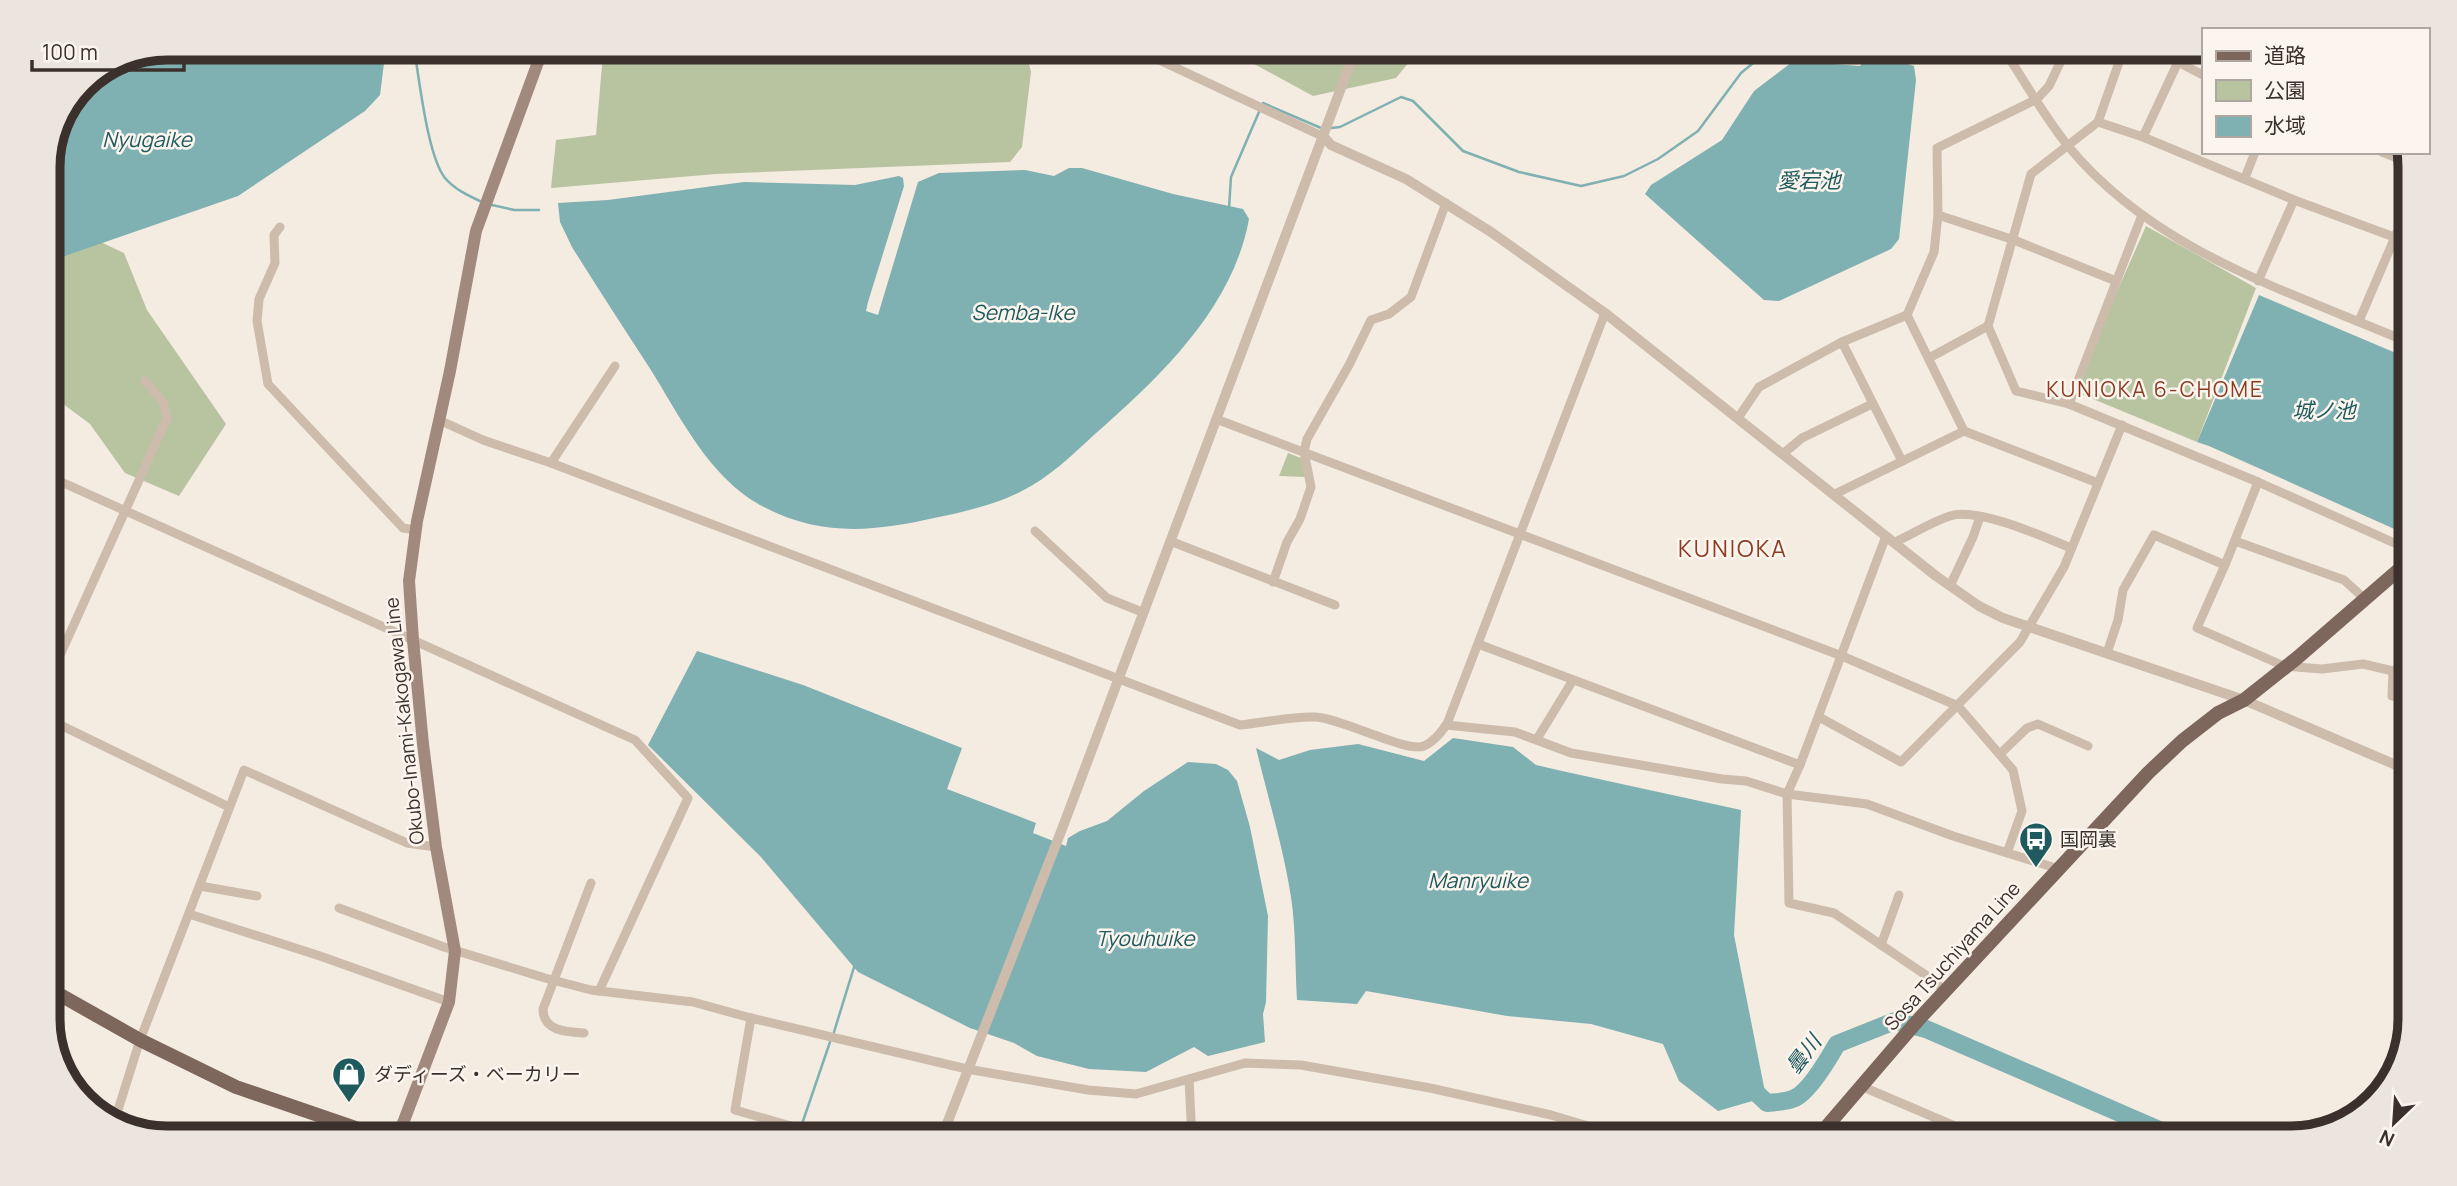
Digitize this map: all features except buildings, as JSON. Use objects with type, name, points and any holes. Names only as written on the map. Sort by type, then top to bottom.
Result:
[{"type":"main road","name":"Okubo-Inami-Kakogawa Line","points":[[402,1126],[450,1002],[455,951],[436,847],[413,640],[409,581],[415,530],[476,231],[539,59]]},
{"type":"main road","name":"Sosa Tsuchiyama Line","points":[[1827,1126],[1919,1019],[2148,773],[2182,741],[2218,713],[2244,700],[2397,571]]},
{"type":"main road","points":[[60,995],[140,1040],[236,1087],[350,1126]]},
{"type":"street","points":[[1157,59],[1324,137],[1331,145],[1406,178],[1446,204],[1605,313],[1950,586],[1979,606],[2028,628],[2244,700],[2398,766]]},
{"type":"street","points":[[946,1126],[1062,829],[1352,59]]},
{"type":"street","points":[[2010,59],[2067,145],[2106,186],[2142,215],[2229,268],[2397,337]]},
{"type":"street","points":[[1738,418],[1759,387],[1842,342],[1908,315],[1934,252],[1938,215],[1937,148],[2037,99],[2049,86],[2062,59]]},
{"type":"street","points":[[2120,59],[2098,122],[2031,174],[1988,326],[2017,391],[2070,404],[2258,482],[2397,544]]},
{"type":"street","points":[[2143,137],[2178,62],[2202,74]]},
{"type":"street","points":[[2098,122],[2143,137],[2294,200],[2394,237]]},
{"type":"street","points":[[2245,178],[2254,154]]},
{"type":"street","points":[[2258,281],[2294,200]]},
{"type":"street","points":[[1273,582],[1311,487],[1304,452],[1307,439],[1371,320],[1390,314],[1410,297],[1446,204]]},
{"type":"street","points":[[1938,215],[2014,240],[2116,281]]},
{"type":"street","points":[[2070,404],[2142,215]]},
{"type":"street","points":[[281,227],[274,234],[275,263],[259,299],[257,321],[268,384],[403,528],[415,530]]},
{"type":"street","points":[[2359,321],[2397,230]]},
{"type":"street","points":[[439,420],[483,440],[1240,725],[1316,717],[1347,724],[1406,745],[1422,747],[1433,740],[1446,725],[1605,313]]},
{"type":"street","points":[[1908,315],[1964,430],[2098,483]]},
{"type":"street","points":[[1930,358],[1988,326]]},
{"type":"street","points":[[1842,342],[1902,461]]},
{"type":"street","points":[[551,464],[615,366]]},
{"type":"street","points":[[60,656],[167,418],[163,402],[145,382]]},
{"type":"street","points":[[1784,453],[1802,438],[1872,404]]},
{"type":"street","points":[[1216,419],[1842,656],[1958,706],[2014,770],[2022,811],[2007,853]]},
{"type":"street","points":[[1818,717],[1901,762],[2020,642],[2064,567],[2122,425]]},
{"type":"street","points":[[1835,494],[1964,430]]},
{"type":"street","points":[[60,482],[635,740],[688,798],[598,991]]},
{"type":"street","points":[[2258,482],[2197,628],[2284,666],[2322,669],[2363,664],[2393,671],[2398,669]]},
{"type":"street","points":[[1945,991],[1933,980],[1834,913],[1789,902],[1787,794],[1891,539],[1952,515],[1980,517],[2016,525],[2071,548]]},
{"type":"street","points":[[1950,586],[1980,517]]},
{"type":"street","points":[[1035,531],[1107,598],[1142,612]]},
{"type":"street","points":[[2107,653],[2118,620],[2123,590],[2154,535],[2225,565]]},
{"type":"street","points":[[1170,541],[1335,606]]},
{"type":"street","points":[[2235,541],[2344,580],[2366,600]]},
{"type":"street","points":[[1478,644],[1800,765]]},
{"type":"street","points":[[2393,671],[2392,696],[2398,697]]},
{"type":"street","points":[[1537,739],[1573,680]]},
{"type":"street","points":[[2000,754],[2027,728],[2038,724],[2088,746]]},
{"type":"street","points":[[60,725],[229,807]]},
{"type":"street","points":[[1446,725],[1515,732],[1572,753],[1722,779],[1745,780],[1787,794],[1867,804],[2059,869]]},
{"type":"street","points":[[117,1113],[140,1040],[244,770],[407,843],[436,847]]},
{"type":"street","points":[[584,1033],[564,1032],[550,1026],[543,1016],[543,1009],[591,883]]},
{"type":"street","points":[[200,886],[257,896]]},
{"type":"street","points":[[1881,945],[1899,895]]},
{"type":"street","points":[[339,908],[455,951],[552,980],[598,991],[693,1002],[967,1069],[1088,1090],[1136,1094],[1245,1063],[1301,1065],[1430,1088],[1588,1126]]},
{"type":"street","points":[[189,914],[450,1002]]},
{"type":"street","points":[[751,1018],[735,1110],[791,1126]]},
{"type":"street","points":[[1189,1080],[1191,1126]]},
{"type":"street","points":[[1861,1086],[1954,1126]]},
{"type":"street","points":[[106,1107],[129,1119]]},
{"type":"green space","points":[[603,59],[948,59],[983,64],[984,59],[1028,59],[1031,72],[1022,147],[1010,162],[716,174],[551,188],[556,140],[596,135]]},
{"type":"green space","points":[[1245,59],[1411,59],[1396,78],[1313,96]]},
{"type":"green space","points":[[2146,226],[2256,288],[2197,442],[2081,394],[2077,382]]},
{"type":"green space","points":[[92,238],[124,253],[147,310],[226,424],[179,496],[125,473],[90,424],[60,402],[60,245]]},
{"type":"green space","points":[[1288,453],[1301,458],[1305,477],[1279,476]]},
{"type":"water","name":"Nyugaike","points":[[166,59],[384,59],[380,95],[365,111],[238,196],[60,258],[60,159],[63,139],[77,107],[107,77],[125,68]]},
{"type":"water","name":"愛宕池","points":[[1865,59],[1890,59],[1914,66],[1916,80],[1899,239],[1891,249],[1779,301],[1764,300],[1645,194],[1651,185],[1722,140],[1754,91],[1791,63],[1860,66]]},
{"type":"water","name":"Semba-Ike","points":[[1069,168],[1082,168],[1173,194],[1243,209],[1249,219],[1227,282],[1210,311],[1168,364],[1120,412],[1041,480],[1010,497],[978,508],[911,523],[867,528],[825,527],[782,515],[760,505],[725,478],[684,425],[572,247],[560,222],[558,203],[608,200],[744,182],[855,185],[899,176],[903,178],[904,186],[866,311],[878,315],[918,182],[939,173],[1025,170],[1054,176]]},
{"type":"water","name":"城ノ池","points":[[2259,295],[2397,354],[2397,530],[2209,446],[2197,442]]},
{"type":"water","name":"Tyouhuike","points":[[697,651],[803,685],[962,748],[947,789],[1036,823],[1033,833],[1066,846],[1068,838],[1107,821],[1144,791],[1188,762],[1216,764],[1228,770],[1237,781],[1250,827],[1268,916],[1266,1002],[1263,1014],[1265,1042],[1208,1056],[1194,1047],[1146,1072],[1089,1069],[1037,1056],[1014,1043],[970,1028],[858,972],[761,857],[648,745]]},
{"type":"water","name":"Manryuike","points":[[1453,738],[1513,747],[1536,765],[1741,810],[1734,935],[1766,1097],[1718,1111],[1679,1081],[1663,1044],[1591,1024],[1507,1016],[1366,991],[1357,1004],[1297,1000],[1295,935],[1288,878],[1256,748],[1279,760],[1310,750],[1358,744],[1424,761]]},
{"type":"waterway","points":[[416,59],[426,119],[439,168],[453,186],[482,202]]},
{"type":"waterway","points":[[1331,128],[1340,127],[1401,97],[1413,101],[1463,151],[1519,172],[1581,186],[1624,176],[1658,159],[1698,131],[1741,73],[1758,59]]},
{"type":"waterway","points":[[1263,103],[1321,128]]},
{"type":"waterway","points":[[1229,208],[1231,177],[1259,112]]},
{"type":"waterway","points":[[492,205],[514,210],[539,210]]},
{"type":"waterway","points":[[834,1032],[855,964]]},
{"type":"waterway","name":"曇川","points":[[1746,1083],[1767,1103],[1792,1099],[1813,1082],[1837,1044],[1895,1021],[1926,1029],[2150,1126]]},
{"type":"waterway","points":[[802,1124],[830,1042]]},
{"type":"place","name":"国岡裏","points":[[2036,869]]},
{"type":"place","name":"ダディーズ・ベーカリー","points":[[349,1104]]},
{"type":"district","name":"KUNIOKA 6-CHOME","points":[[2155,389]]},
{"type":"district","name":"KUNIOKA","points":[[1733,548]]}]
